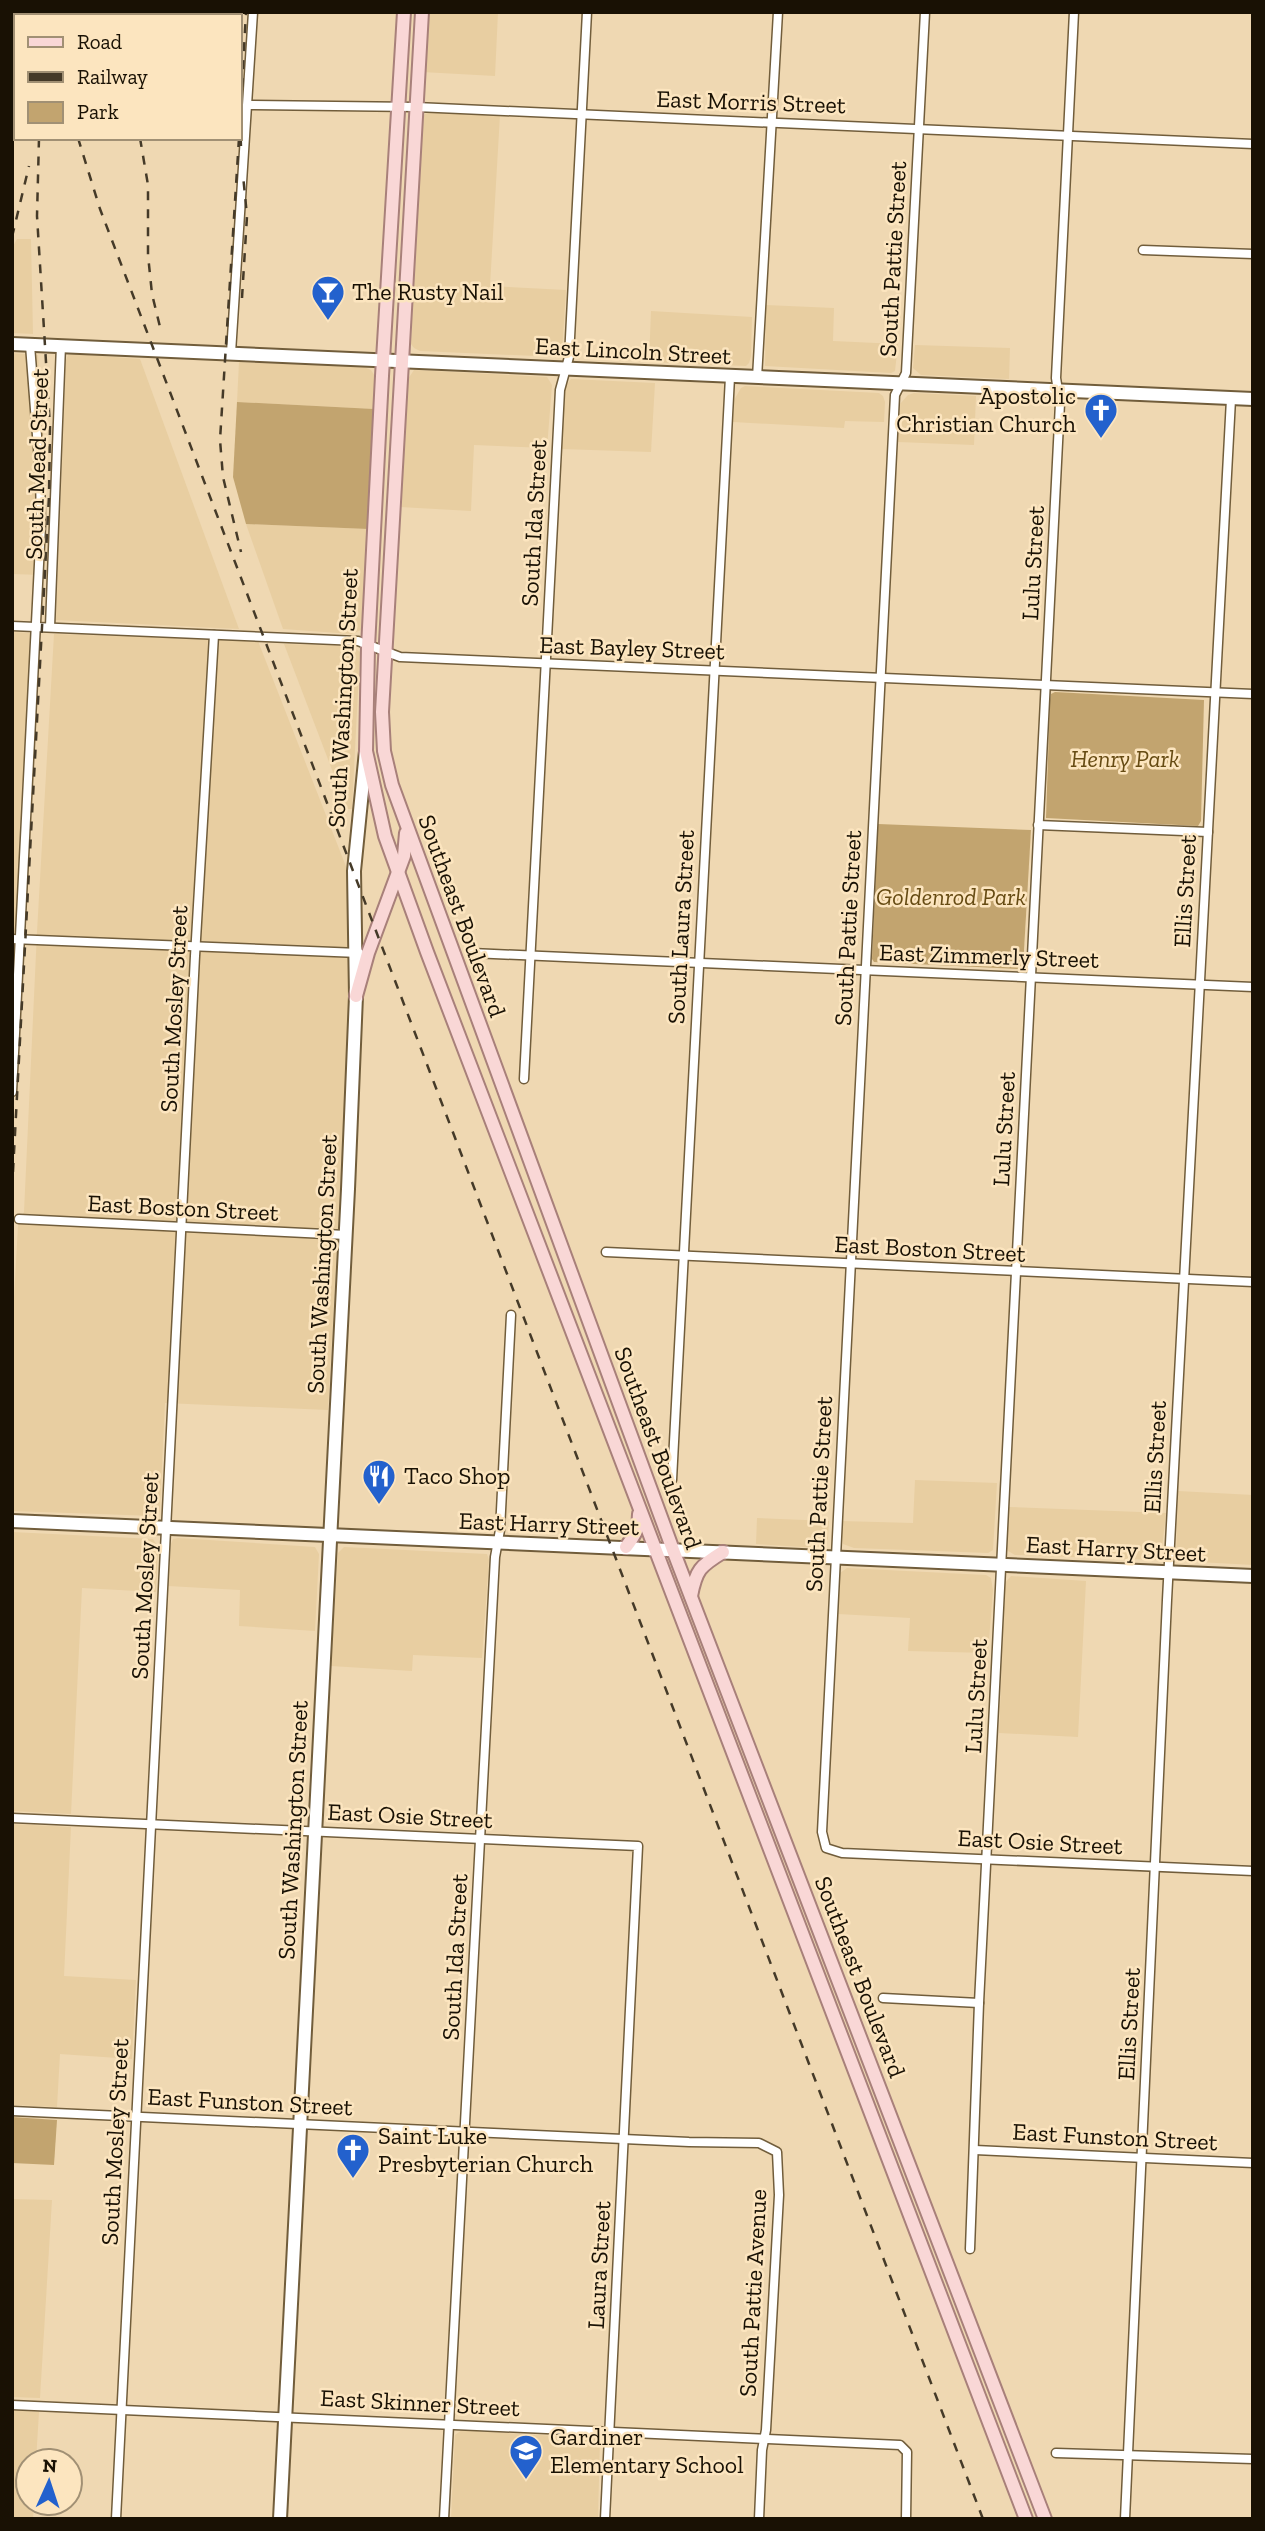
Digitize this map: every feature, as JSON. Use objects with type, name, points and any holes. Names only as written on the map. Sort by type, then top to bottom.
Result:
[{"type":"main road","name":"South Washington Street","points":[[366,751],[368,647],[382,361],[404,12]]},
{"type":"main road","points":[[402,362],[422,12]]},
{"type":"main road","name":"Southeast Boulevard","points":[[402,362],[382,712],[384,751],[392,785],[673,1550],[1045,2519]]},
{"type":"main road","name":"Southeast Boulevard","points":[[366,751],[375,799],[398,875],[1026,2519]]},
{"type":"main road","points":[[356,996],[368,953],[404,856],[406,824]]},
{"type":"main road","points":[[626,1547],[639,1525],[638,1503]]},
{"type":"main road","points":[[691,1597],[694,1579],[701,1566],[723,1552]]},
{"type":"street","points":[[231,353],[253,12]]},
{"type":"street","name":"South Ida Street","points":[[524,1079],[559,390],[569,357],[587,12]]},
{"type":"street","points":[[757,378],[778,12]]},
{"type":"street","name":"South Pattie Street","points":[[826,1848],[822,1832],[835,1557],[895,395],[905,373],[925,12]]},
{"type":"street","name":"Lulu Street","points":[[970,2249],[979,2003],[1060,404],[1056,376],[1074,12]]},
{"type":"street","name":"East Morris Street","points":[[248,105],[416,107],[1253,144]]},
{"type":"street","points":[[1143,250],[1253,254]]},
{"type":"street","name":"East Lincoln Street","points":[[12,344],[1253,400]]},
{"type":"street","name":"South Mead Street","points":[[12,1092],[17,939],[42,502],[30,345]]},
{"type":"street","name":"South Mead Street","points":[[50,628],[61,345]]},
{"type":"street","name":"South Laura Street","points":[[671,1480],[730,376]]},
{"type":"street","name":"Ellis Street","points":[[1125,2519],[1168,1573],[1231,398]]},
{"type":"street","name":"East Bayley Street","points":[[12,626],[358,641],[400,657],[1253,694]]},
{"type":"street","name":"South Mosley Street","points":[[116,2519],[195,945],[214,635]]},
{"type":"street","name":"South Washington Street","points":[[280,2519],[346,1235],[356,996],[354,871],[366,751]]},
{"type":"street","points":[[1038,825],[1208,832]]},
{"type":"street","points":[[17,939],[368,953]]},
{"type":"street","name":"East Zimmerly Street","points":[[472,953],[1253,987]]},
{"type":"street","name":"East Boston Street","points":[[19,1219],[346,1235]]},
{"type":"street","name":"East Boston Street","points":[[606,1252],[1253,1282]]},
{"type":"street","name":"South Ida Street","points":[[444,2519],[511,1315]]},
{"type":"street","name":"East Harry Street","points":[[12,1521],[1253,1576]]},
{"type":"street","name":"East Osie Street","points":[[12,1818],[638,1846]]},
{"type":"street","name":"Laura Street","points":[[605,2519],[638,1846]]},
{"type":"street","name":"East Osie Street","points":[[826,1848],[842,1853],[1253,1871]]},
{"type":"street","points":[[883,1998],[979,2003]]},
{"type":"street","name":"East Funston Street","points":[[12,2111],[760,2143],[777,2152]]},
{"type":"street","name":"East Funston Street","points":[[975,2150],[1253,2163]]},
{"type":"street","name":"South Pattie Avenue","points":[[759,2519],[779,2195],[777,2152]]},
{"type":"street","name":"East Skinner Street","points":[[12,2404],[764,2441],[900,2445],[907,2452],[906,2519]]},
{"type":"street","points":[[1056,2453],[1129,2453],[1253,2459]]},
{"type":"shaded area","points":[[427,12],[498,12],[495,76],[422,72]]},
{"type":"shaded area","points":[[434,111],[500,115],[490,286],[566,290],[562,353],[558,357],[420,351],[411,344],[420,122],[425,114]]},
{"type":"shaded area","points":[[17,239],[31,239],[33,334],[12,333],[12,248]]},
{"type":"shaded area","points":[[766,305],[834,308],[833,341],[898,344],[895,371],[891,373],[765,366]]},
{"type":"shaded area","points":[[651,311],[752,317],[749,363],[746,366],[649,362]]},
{"type":"shaded area","points":[[915,345],[1010,348],[1009,379],[921,375],[913,368]]},
{"type":"shaded area","points":[[12,353],[38,355],[46,479],[41,575],[12,574]]},
{"type":"shaded area","points":[[68,355],[140,359],[239,629],[56,620],[66,360]]},
{"type":"shaded area","points":[[239,362],[364,367],[371,370],[376,378],[374,409],[237,402]]},
{"type":"shaded area","points":[[414,370],[547,377],[552,385],[547,448],[474,445],[471,511],[400,507],[406,382]]},
{"type":"shaded area","points":[[571,379],[655,383],[651,452],[561,449],[563,390]]},
{"type":"shaded area","points":[[745,386],[879,393],[885,402],[884,422],[845,421],[844,428],[733,422],[734,400]]},
{"type":"shaded area","points":[[908,395],[976,396],[974,445],[898,442],[900,404]]},
{"type":"shaded area","points":[[246,524],[368,529],[361,630],[352,634],[283,629]]},
{"type":"shaded area","points":[[12,632],[32,633],[16,933],[12,932]]},
{"type":"shaded area","points":[[54,634],[258,641],[347,869],[348,977],[351,995],[328,1410],[165,1403],[160,1508],[155,1516],[12,1511],[12,1334],[18,1226],[24,1212]]},
{"type":"shaded area","points":[[284,644],[352,646],[360,652],[352,809],[347,809]]},
{"type":"shaded area","points":[[915,1480],[997,1483],[993,1550],[988,1553],[854,1548],[843,1544],[841,1521],[913,1523]]},
{"type":"shaded area","points":[[1178,1491],[1253,1495],[1253,1565],[1180,1561],[1176,1558]]},
{"type":"shaded area","points":[[1009,1507],[1166,1513],[1161,1557],[1157,1560],[1015,1555],[1008,1551],[1007,1547]]},
{"type":"shaded area","points":[[757,1518],[829,1521],[828,1539],[820,1548],[756,1544]]},
{"type":"shaded area","points":[[12,1532],[153,1539],[158,1547],[156,1592],[82,1588],[71,1814],[12,1811]]},
{"type":"shaded area","points":[[173,1539],[315,1547],[319,1554],[315,1631],[239,1626],[240,1590],[168,1586],[171,1544]]},
{"type":"shaded area","points":[[344,1547],[487,1554],[489,1560],[482,1658],[413,1655],[412,1671],[331,1666],[338,1553]]},
{"type":"shaded area","points":[[847,1568],[986,1575],[991,1578],[993,1590],[988,1653],[908,1651],[910,1618],[838,1614],[840,1573]]},
{"type":"shaded area","points":[[1011,1576],[1086,1581],[1078,1737],[999,1733],[1005,1583]]},
{"type":"shaded area","points":[[12,1824],[71,1827],[64,1976],[136,1980],[132,2059],[60,2054],[57,2107],[12,2105]]},
{"type":"shaded area","points":[[12,2199],[52,2200],[40,2398],[12,2397]]},
{"type":"shaded area","points":[[12,2410],[39,2412],[37,2447],[14,2447],[14,2517],[33,2519],[12,2519]]},
{"type":"shaded area","name":"Gardiner Elementary School","points":[[462,2430],[600,2439],[598,2519],[451,2519],[455,2435]]},
{"type":"green space","points":[[237,402],[374,409],[368,529],[246,524],[233,477]]},
{"type":"green space","name":"Henry Park","points":[[1055,692],[1204,700],[1201,821],[1198,826],[1046,818],[1050,700],[1051,694]]},
{"type":"green space","name":"Goldenrod Park","points":[[878,824],[1031,830],[1023,967],[1019,969],[874,962]]},
{"type":"green space","points":[[12,2117],[57,2120],[54,2165],[12,2163]]},
{"type":"railway","points":[[242,86],[246,12]]},
{"type":"railway","points":[[12,1190],[49,496],[50,427],[37,216],[39,140]]},
{"type":"railway","points":[[79,140],[100,209],[983,2519]]},
{"type":"railway","points":[[140,140],[148,185],[148,255],[152,294],[161,331]]},
{"type":"railway","points":[[239,140],[220,440],[223,477],[241,552]]},
{"type":"railway","points":[[241,140],[241,147]]},
{"type":"railway","points":[[12,237],[29,166]]},
{"type":"railway","points":[[242,298],[247,216],[243,175]]},
{"type":"place","name":"The Rusty Nail","points":[[328,322]]},
{"type":"place","name":"Apostolic Christian Church","points":[[1101,440]]},
{"type":"place","name":"Taco Shop","points":[[379,1506]]},
{"type":"place","name":"Saint Luke Presbyterian Church","points":[[353,2180]]},
{"type":"place","name":"Gardiner Elementary School","points":[[526,2481]]}]
